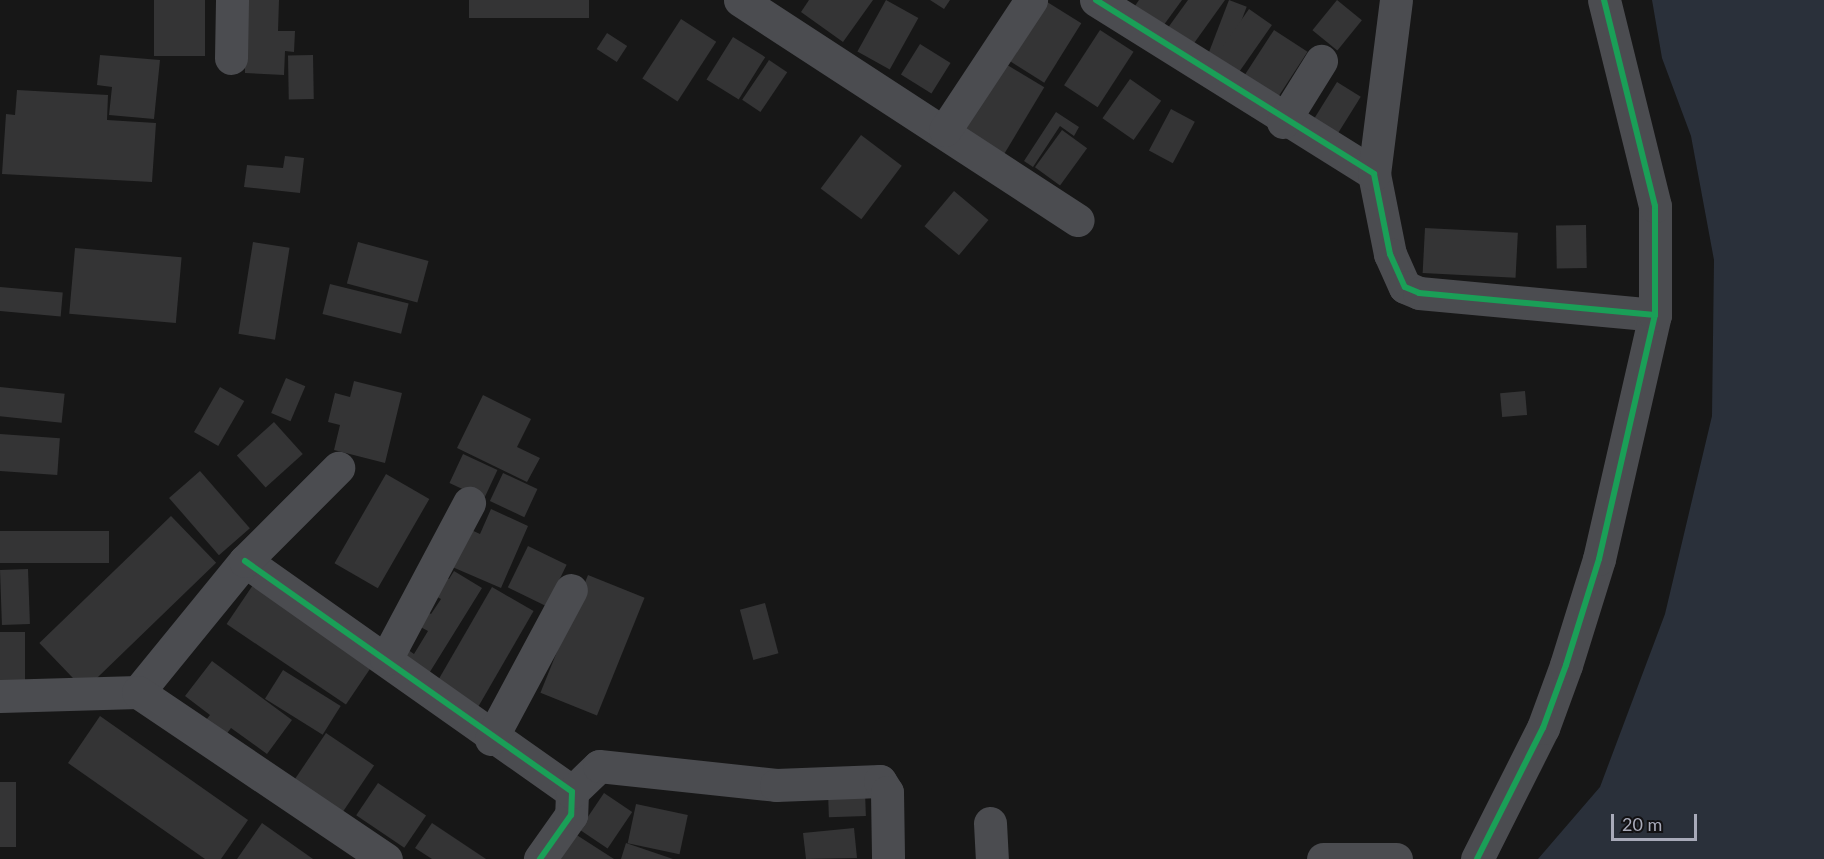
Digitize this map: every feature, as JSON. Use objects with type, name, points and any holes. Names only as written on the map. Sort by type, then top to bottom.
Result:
[{"type":"street","points":[[231,58],[232,0]]},
{"type":"street","points":[[740,0],[945,130],[1078,220]]},
{"type":"street","points":[[945,130],[1030,0]]},
{"type":"street","points":[[1096,0],[1284,122],[1374,174]]},
{"type":"street","points":[[1396,0],[1374,174],[1390,254],[1405,286],[1419,293],[1655,315]]},
{"type":"street","points":[[1477,859],[1543,728],[1566,665],[1599,559],[1655,315],[1655,206],[1604,0]]},
{"type":"street","points":[[1284,122],[1321,61]]},
{"type":"street","points":[[138,692],[245,561],[338,468]]},
{"type":"street","points":[[386,660],[469,503]]},
{"type":"street","points":[[245,561],[386,660],[491,739],[572,792]]},
{"type":"street","points":[[491,739],[572,590]]},
{"type":"street","points":[[0,696],[138,692],[386,859]]},
{"type":"street","points":[[540,859],[571,815],[572,792],[599,766],[776,785],[880,780],[887,792],[888,859]]},
{"type":"street","points":[[990,823],[992,859]]},
{"type":"street","points":[[1323,859],[1396,859]]},
{"type":"shaded area","points":[[1652,0],[1824,0],[1824,859],[1538,859],[1600,787],[1665,614],[1712,416],[1714,260],[1691,136],[1662,58]]},
{"type":"building","points":[[154,0],[205,0],[205,56],[154,56]]},
{"type":"building","points":[[243,0],[279,0],[278,31],[295,31],[294,52],[285,51],[284,75],[245,73]]},
{"type":"building","points":[[469,0],[589,0],[589,18],[469,18]]},
{"type":"building","points":[[809,0],[873,0],[843,42],[801,12]]},
{"type":"building","points":[[886,0],[918,18],[890,70],[857,52]]},
{"type":"building","points":[[930,0],[950,0],[944,9]]},
{"type":"building","points":[[1044,0],[1081,23],[1044,83],[1007,59]]},
{"type":"building","points":[[1139,0],[1182,0],[1158,33],[1130,13]]},
{"type":"building","points":[[1188,0],[1225,0],[1187,53],[1162,36]]},
{"type":"building","points":[[1229,0],[1247,7],[1224,67],[1206,60]]},
{"type":"building","points":[[1337,0],[1362,20],[1337,50],[1312,30]]},
{"type":"building","points":[[1249,9],[1272,25],[1234,80],[1211,64]]},
{"type":"building","points":[[681,19],[716,42],[678,101],[642,79]]},
{"type":"building","points":[[1100,30],[1134,52],[1098,107],[1064,85]]},
{"type":"building","points":[[1274,30],[1308,52],[1270,110],[1236,88]]},
{"type":"building","points":[[607,33],[627,46],[617,62],[597,49]]},
{"type":"building","points":[[733,37],[765,57],[739,100],[707,79]]},
{"type":"building","points":[[920,44],[951,63],[931,94],[901,75]]},
{"type":"building","points":[[100,55],[160,60],[154,119],[109,115],[112,87],[97,85]]},
{"type":"building","points":[[288,55],[313,55],[314,99],[289,99]]},
{"type":"building","points":[[769,60],[787,72],[760,112],[742,100]]},
{"type":"building","points":[[1004,63],[1044,87],[1002,157],[962,133]]},
{"type":"building","points":[[1130,79],[1161,101],[1134,140],[1102,118]]},
{"type":"building","points":[[1337,82],[1361,97],[1337,135],[1313,120]]},
{"type":"building","points":[[17,90],[108,95],[107,120],[156,123],[152,182],[2,174],[6,114],[15,115]]},
{"type":"building","points":[[1171,109],[1195,122],[1173,163],[1149,150]]},
{"type":"building","points":[[1056,112],[1079,127],[1074,136],[1060,126],[1033,167],[1024,161]]},
{"type":"building","points":[[1062,130],[1087,148],[1060,185],[1035,167]]},
{"type":"building","points":[[861,135],[902,166],[861,219],[821,189]]},
{"type":"building","points":[[285,156],[304,158],[300,193],[244,187],[247,165],[283,168]]},
{"type":"building","points":[[954,191],[988,220],[959,255],[924,226]]},
{"type":"building","points":[[1586,225],[1587,268],[1557,269],[1556,226]]},
{"type":"building","points":[[1425,228],[1518,233],[1516,278],[1423,273]]},
{"type":"building","points":[[253,242],[290,248],[275,340],[238,334]]},
{"type":"building","points":[[358,242],[429,261],[417,302],[347,284]]},
{"type":"building","points":[[75,248],[182,257],[176,323],[69,314]]},
{"type":"building","points":[[330,284],[409,304],[401,334],[323,314]]},
{"type":"building","points":[[0,287],[63,292],[61,316],[0,311]]},
{"type":"building","points":[[286,378],[305,386],[290,421],[271,413]]},
{"type":"building","points":[[354,381],[402,393],[385,463],[334,450],[340,425],[328,422],[335,393],[350,397]]},
{"type":"building","points":[[0,387],[65,394],[62,423],[0,416]]},
{"type":"building","points":[[220,387],[244,401],[218,446],[194,432]]},
{"type":"building","points":[[1525,391],[1527,415],[1502,417],[1500,393]]},
{"type":"building","points":[[483,395],[531,419],[517,447],[540,458],[527,482],[457,448]]},
{"type":"building","points":[[274,422],[303,454],[266,487],[237,455]]},
{"type":"building","points":[[0,434],[60,438],[57,475],[0,471]]},
{"type":"building","points":[[463,454],[497,470],[484,499],[449,483]]},
{"type":"building","points":[[200,471],[250,528],[219,555],[169,498]]},
{"type":"building","points":[[503,473],[537,489],[524,517],[490,501]]},
{"type":"building","points":[[386,474],[429,499],[378,588],[334,563]]},
{"type":"building","points":[[491,509],[528,526],[501,588],[450,566],[467,528],[480,534]]},
{"type":"building","points":[[171,516],[216,563],[85,690],[39,643]]},
{"type":"building","points":[[0,531],[109,531],[109,563],[0,563]]},
{"type":"building","points":[[528,546],[567,565],[546,606],[508,587]]},
{"type":"building","points":[[28,569],[30,624],[2,625],[0,570]]},
{"type":"building","points":[[454,571],[482,588],[428,675],[398,656],[404,647],[414,654],[428,631],[415,624],[424,610],[431,614],[441,599],[430,593],[441,575],[449,579]]},
{"type":"building","points":[[588,575],[645,598],[597,716],[540,693]]},
{"type":"building","points":[[259,576],[378,657],[346,705],[227,624]]},
{"type":"building","points":[[492,587],[534,611],[477,709],[436,685]]},
{"type":"building","points":[[765,603],[778,653],[753,660],[740,610]]},
{"type":"building","points":[[0,632],[25,632],[25,680],[0,680]]},
{"type":"building","points":[[212,661],[292,720],[267,754],[231,728],[222,740],[202,725],[210,715],[185,696]]},
{"type":"building","points":[[283,670],[341,706],[323,735],[265,699]]},
{"type":"building","points":[[100,716],[248,820],[221,859],[205,859],[68,763]]},
{"type":"building","points":[[326,733],[374,765],[339,818],[291,785]]},
{"type":"building","points":[[0,782],[16,782],[16,847],[0,847]]},
{"type":"building","points":[[378,783],[426,815],[404,848],[356,815]]},
{"type":"building","points":[[865,791],[866,816],[829,817],[828,792]]},
{"type":"building","points":[[604,793],[632,812],[608,848],[579,829]]},
{"type":"building","points":[[636,804],[688,815],[680,854],[628,843]]},
{"type":"building","points":[[262,823],[313,859],[237,859]]},
{"type":"building","points":[[432,823],[486,859],[432,859],[415,848]]},
{"type":"building","points":[[854,828],[857,858],[806,859],[803,833]]},
{"type":"building","points":[[572,832],[614,859],[554,859]]},
{"type":"building","points":[[626,843],[673,859],[621,859]]},
{"type":"cycle path","points":[[1096,0],[1374,174],[1390,254],[1405,287],[1419,293],[1655,315]]},
{"type":"cycle path","points":[[1477,859],[1543,728],[1566,665],[1599,559],[1655,315],[1655,206],[1604,0]]},
{"type":"cycle path","points":[[245,561],[572,792],[571,815],[540,859]]}]
